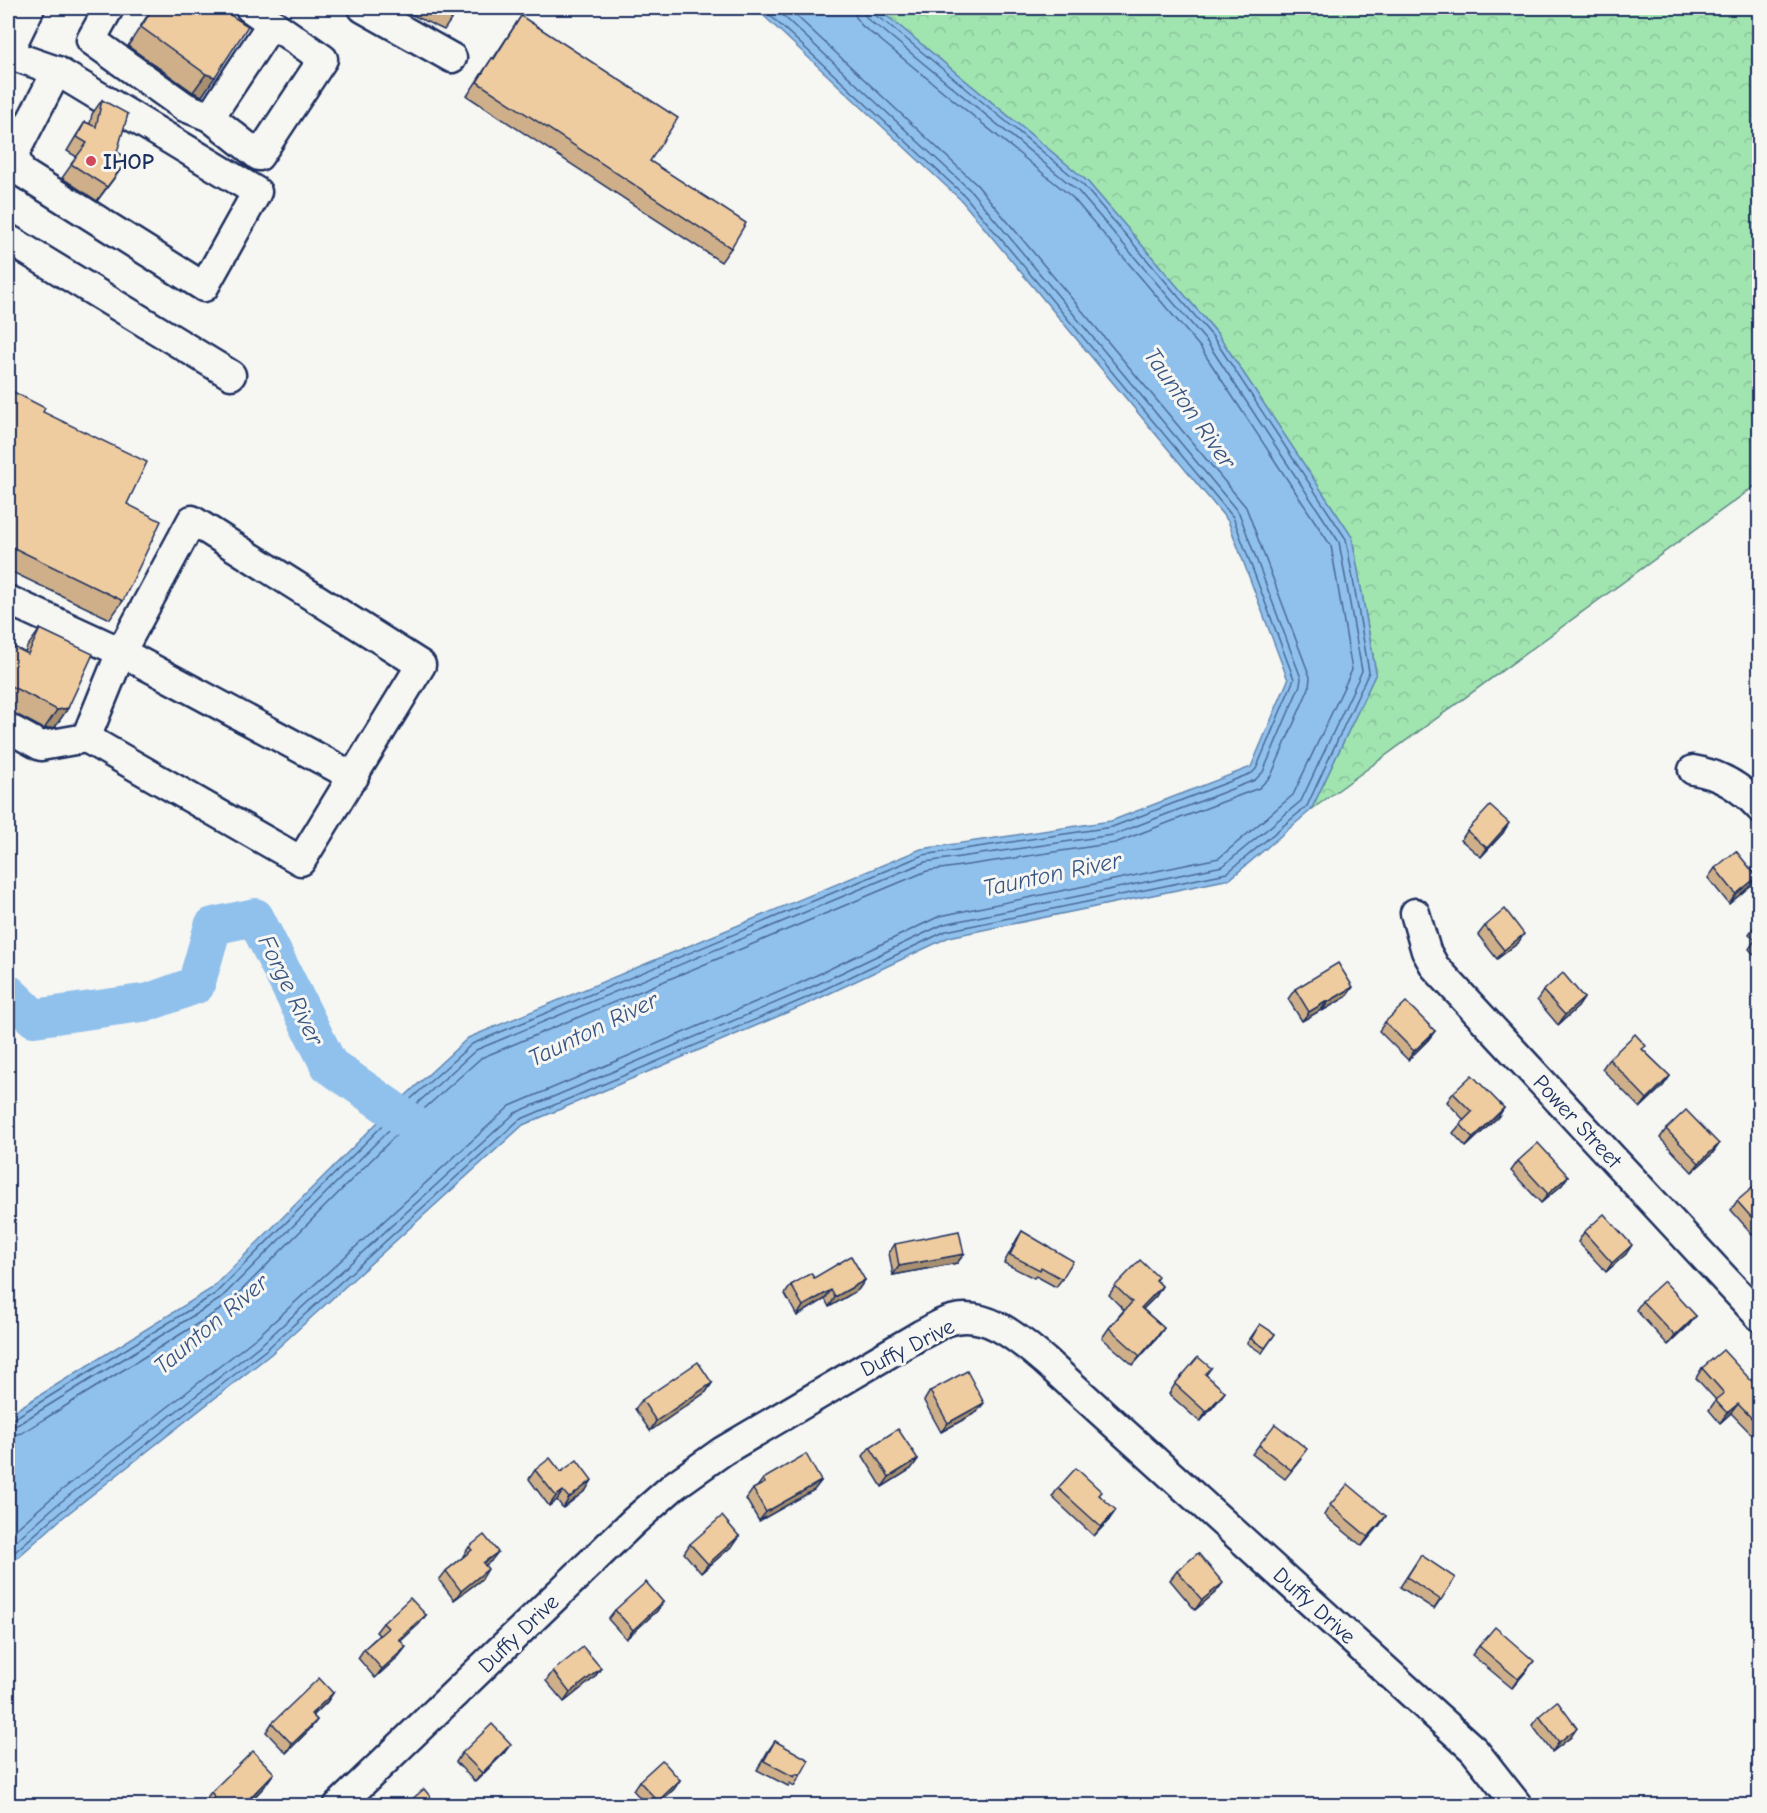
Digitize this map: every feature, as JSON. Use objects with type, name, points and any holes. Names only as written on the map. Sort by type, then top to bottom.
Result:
[{"type":"highway","points":[[8,47],[27,8]]},
{"type":"street","points":[[109,8],[91,40],[185,108],[210,117],[259,156],[323,59],[261,15],[210,117]]},
{"type":"street","points":[[363,8],[452,58]]},
{"type":"street","points":[[8,54],[57,71],[257,192],[204,287],[21,172],[11,152],[57,71]]},
{"type":"street","points":[[8,239],[231,375]]},
{"type":"street","points":[[8,728],[41,746],[86,738],[301,861],[421,665],[192,520],[121,652],[86,738]]},
{"type":"street","points":[[8,600],[121,652],[354,777]]},
{"type":"street","points":[[1693,770],[1707,772],[1742,790],[1760,808]]},
{"type":"street","name":"Power Street","points":[[1415,913],[1426,951],[1435,967],[1760,1317]]},
{"type":"street","name":"Duffy Drive","points":[[338,1806],[633,1522],[675,1485],[723,1451],[922,1334],[948,1321],[961,1318],[974,1319],[1000,1327],[1045,1361],[1474,1750],[1518,1806]]},
{"type":"green space","points":[[873,8],[1759,8],[1759,483],[1311,810],[1376,673],[1352,537],[1217,333],[1087,181],[891,19]]},
{"type":"water","name":"Taunton River","points":[[751,8],[873,8],[891,19],[1087,181],[1217,333],[1352,537],[1376,673],[1311,810],[1230,879],[949,937],[807,1004],[523,1125],[271,1354],[61,1519],[8,1566],[8,1415],[211,1289],[391,1109],[468,1038],[921,849],[1111,821],[1251,767],[1288,680],[1228,521],[961,200],[764,16]]},
{"type":"building","points":[[153,8],[219,8],[248,26],[215,77],[206,74],[141,27]]},
{"type":"building","points":[[521,16],[678,118],[650,161],[746,223],[731,248],[477,82]]},
{"type":"building","name":"IHOP","points":[[102,100],[128,114],[117,152],[128,159],[107,187],[71,164],[87,143],[77,137],[85,122],[96,127]]},
{"type":"building","points":[[8,389],[45,408],[43,412],[147,462],[127,504],[161,521],[123,601],[8,545]]},
{"type":"building","points":[[40,629],[93,654],[68,708],[57,710],[8,685],[8,644],[28,654]]},
{"type":"building","points":[[1490,806],[1509,823],[1487,848],[1467,831]]},
{"type":"building","points":[[1736,851],[1757,877],[1736,894],[1715,868]]},
{"type":"building","points":[[1505,909],[1524,934],[1504,950],[1485,926]]},
{"type":"building","points":[[1338,963],[1353,987],[1309,1012],[1295,989]]},
{"type":"building","points":[[1563,973],[1584,998],[1565,1015],[1543,991]]},
{"type":"building","points":[[1406,1002],[1435,1031],[1414,1051],[1385,1022]]},
{"type":"building","points":[[1635,1034],[1646,1046],[1642,1049],[1670,1076],[1647,1099],[1609,1059]]},
{"type":"building","points":[[1472,1075],[1504,1108],[1473,1138],[1460,1124],[1472,1112],[1453,1093]]},
{"type":"building","points":[[1686,1110],[1719,1144],[1699,1163],[1666,1129]]},
{"type":"building","points":[[1538,1143],[1568,1176],[1548,1194],[1518,1161]]},
{"type":"building","points":[[1758,1183],[1760,1185],[1760,1227],[1737,1201]]},
{"type":"building","points":[[1604,1214],[1632,1245],[1612,1263],[1584,1232]]},
{"type":"building","points":[[959,1231],[964,1254],[899,1266],[895,1244]]},
{"type":"building","points":[[1022,1231],[1073,1261],[1062,1279],[1041,1267],[1040,1270],[1010,1255]]},
{"type":"building","points":[[851,1256],[865,1280],[835,1297],[831,1290],[803,1306],[791,1285],[811,1273],[814,1278]]},
{"type":"building","points":[[1140,1260],[1158,1277],[1156,1280],[1162,1286],[1141,1308],[1164,1328],[1140,1356],[1109,1328],[1132,1302],[1115,1286]]},
{"type":"building","points":[[1664,1281],[1696,1316],[1675,1336],[1642,1301]]},
{"type":"building","points":[[1260,1324],[1275,1334],[1265,1348],[1251,1339]]},
{"type":"building","points":[[1723,1350],[1760,1393],[1760,1427],[1738,1404],[1727,1413],[1715,1400],[1724,1393],[1702,1368]]},
{"type":"building","points":[[1198,1357],[1211,1368],[1205,1374],[1225,1392],[1206,1412],[1175,1384]]},
{"type":"building","points":[[698,1362],[712,1383],[656,1421],[642,1400]]},
{"type":"building","points":[[967,1371],[984,1403],[948,1423],[930,1391]]},
{"type":"building","points":[[1275,1424],[1307,1449],[1291,1470],[1259,1445]]},
{"type":"building","points":[[898,1429],[918,1459],[889,1477],[870,1447]]},
{"type":"building","points":[[806,1454],[821,1481],[766,1512],[753,1489],[765,1483],[763,1479]]},
{"type":"building","points":[[550,1458],[561,1472],[577,1460],[592,1480],[569,1498],[563,1491],[556,1496],[535,1470]]},
{"type":"building","points":[[1076,1468],[1102,1492],[1099,1495],[1116,1510],[1101,1527],[1058,1488]]},
{"type":"building","points":[[1348,1484],[1386,1516],[1368,1537],[1330,1505]]},
{"type":"building","points":[[722,1516],[739,1536],[708,1564],[690,1544]]},
{"type":"building","points":[[484,1535],[498,1552],[483,1563],[488,1569],[461,1591],[446,1571],[472,1550],[469,1547]]},
{"type":"building","points":[[1198,1553],[1223,1583],[1202,1600],[1177,1571]]},
{"type":"building","points":[[1421,1555],[1455,1578],[1441,1600],[1407,1577]]},
{"type":"building","points":[[646,1582],[663,1602],[633,1630],[615,1610]]},
{"type":"building","points":[[410,1598],[426,1615],[399,1639],[406,1647],[382,1669],[364,1649],[388,1628],[383,1623]]},
{"type":"building","points":[[1495,1627],[1534,1661],[1518,1679],[1479,1646]]},
{"type":"building","points":[[583,1647],[601,1668],[570,1693],[553,1671]]},
{"type":"building","points":[[319,1678],[333,1693],[311,1714],[317,1720],[292,1744],[272,1723]]},
{"type":"building","points":[[1557,1701],[1577,1728],[1559,1742],[1539,1716]]},
{"type":"building","points":[[492,1724],[511,1744],[482,1773],[462,1753]]},
{"type":"building","points":[[775,1741],[809,1760],[800,1776],[796,1774],[794,1777],[764,1761]]},
{"type":"building","points":[[253,1751],[274,1773],[245,1803],[242,1800],[236,1806],[208,1806],[207,1804],[215,1797],[211,1792]]},
{"type":"building","points":[[662,1760],[680,1780],[658,1801],[639,1781]]},
{"type":"building","points":[[424,1789],[438,1806],[404,1806]]},
{"type":"waterway","name":"Forge River","points":[[8,993],[34,1018],[149,1002],[196,985],[213,926],[255,917],[329,1065],[429,1135]]},
{"type":"place","name":"IHOP","points":[[91,161]]}]
